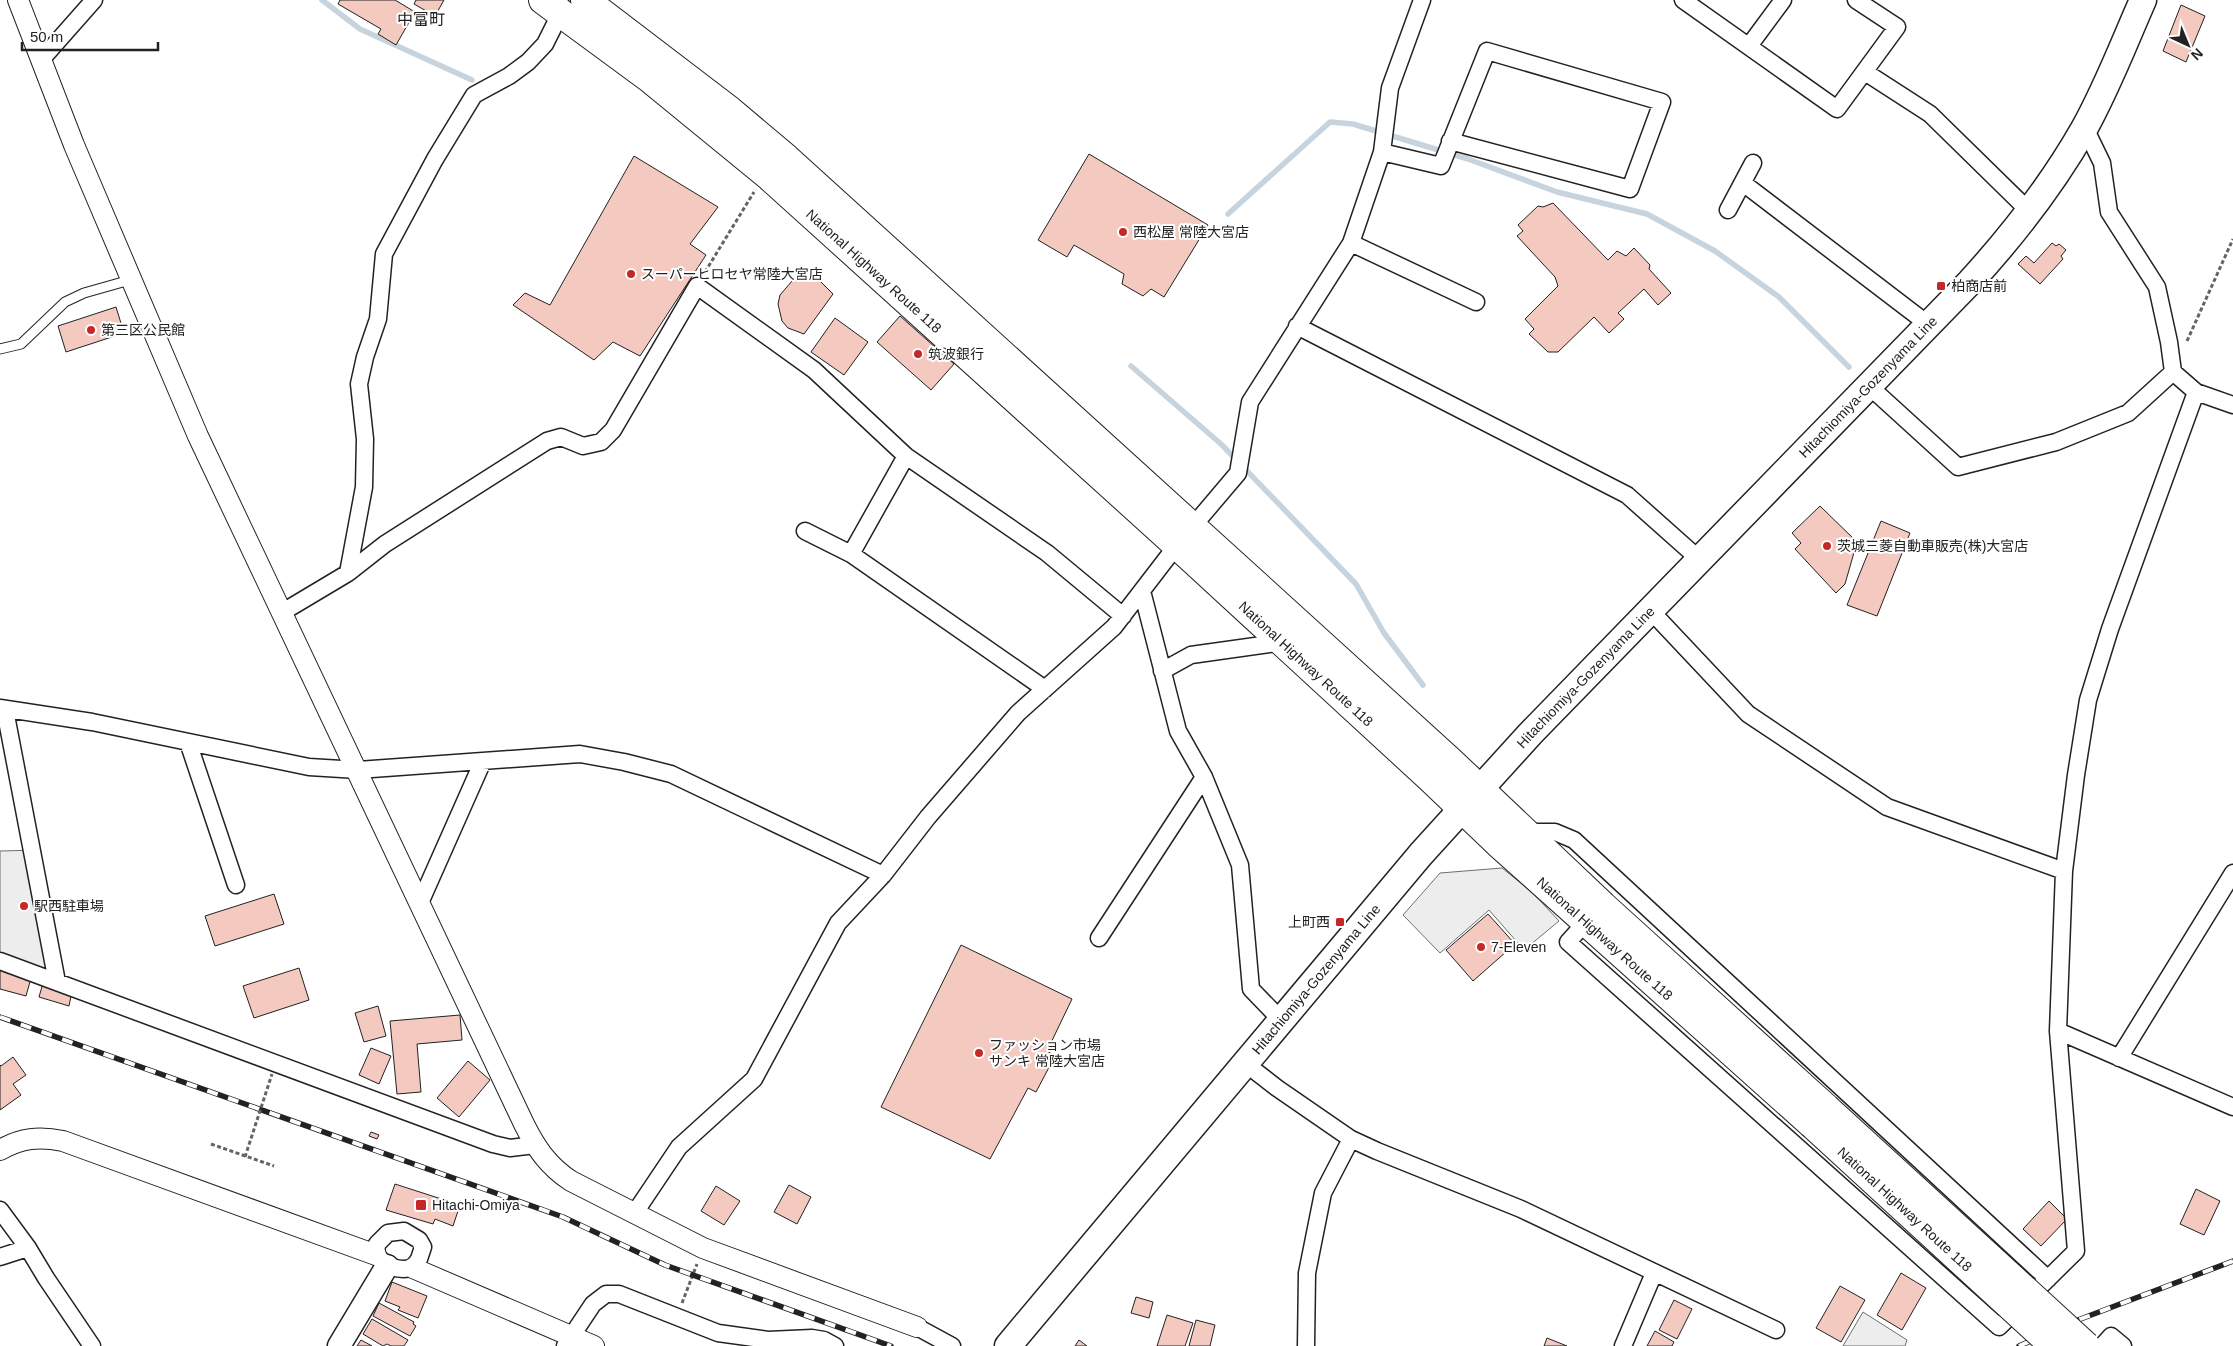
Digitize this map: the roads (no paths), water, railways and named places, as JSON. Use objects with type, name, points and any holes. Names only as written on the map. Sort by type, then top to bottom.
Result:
[{"type":"highway","name":"National Highway Route 118","points":[[584,0],[722,104],[778,152],[1184,536],[1283,642],[1586,922],[1819,1116],[2086,1346]]},
{"type":"highway","name":"National Highway Route 118","points":[[555,4],[770,177],[1184,536],[1480,788],[2054,1346]]},
{"type":"main road","name":"Hitachiomiya-Gozenyama Line","points":[[1008,1346],[1421,854],[1480,788],[1530,734],[1993,257],[2030,212],[2084,128],[2143,0]]},
{"type":"main road","points":[[339,1346],[381,1260]]},
{"type":"street","points":[[18,0],[130,280],[202,444],[535,1145],[543,1157],[556,1171],[634,1214],[703,1248],[917,1327],[952,1346]]},
{"type":"street","points":[[41,60],[94,0]]},
{"type":"street","points":[[634,1214],[679,1147],[754,1079],[838,923],[882,876],[928,817],[1018,713],[1114,627],[1184,536],[1238,473],[1250,402],[1350,243],[1382,152],[1390,88],[1422,0]]},
{"type":"street","points":[[1683,0],[1837,109],[1897,27],[1856,0]]},
{"type":"street","points":[[1749,46],[1783,0]]},
{"type":"street","points":[[348,573],[364,487],[364,439],[359,384],[365,357],[378,319],[384,254],[435,159],[474,95],[509,76],[528,62],[544,44],[555,4]]},
{"type":"street","points":[[1382,152],[1441,166],[1450,141],[1487,51],[1662,102],[1630,189],[1450,141]]},
{"type":"street","points":[[1865,72],[1930,114],[2030,212]]},
{"type":"street","points":[[2084,128],[2102,163],[2109,212],[2157,287],[2169,342],[2173,372],[2196,392],[2233,405]]},
{"type":"street","points":[[1728,210],[1753,163]]},
{"type":"street","points":[[1742,183],[1929,325]]},
{"type":"street","points":[[1350,243],[1476,302]]},
{"type":"street","points":[[281,613],[348,573],[385,544],[546,441],[561,437],[583,446],[601,442],[613,430],[697,286],[814,370],[906,456],[1047,552],[1123,616]]},
{"type":"street","points":[[1297,326],[1627,496],[1700,560]]},
{"type":"street","points":[[1869,386],[1958,467],[2056,442],[2128,414],[2173,372]]},
{"type":"street","points":[[1586,922],[1568,942],[1999,1327],[2076,1250],[2058,1032],[2064,871],[2076,775],[2088,700],[2110,629],[2196,392]]},
{"type":"street","points":[[851,554],[906,456]]},
{"type":"street","points":[[805,531],[851,554],[1045,689]]},
{"type":"street","points":[[1142,591],[1178,731],[1204,777],[1240,865],[1251,989],[1282,1021]]},
{"type":"street","points":[[1651,611],[1748,714],[1887,806],[2064,871]]},
{"type":"street","points":[[1162,672],[1191,655],[1283,642]]},
{"type":"street","points":[[57,982],[3,709],[92,722],[309,767],[358,770],[580,754],[671,774],[882,876]]},
{"type":"street","points":[[188,742],[236,884]]},
{"type":"street","points":[[420,903],[484,761]]},
{"type":"street","points":[[1099,938],[1204,777]]},
{"type":"street","points":[[1527,832],[1555,832],[1574,840],[2048,1278]]},
{"type":"street","points":[[2119,1058],[2233,873]]},
{"type":"street","points":[[0,961],[493,1144],[510,1148],[535,1145]]},
{"type":"street","points":[[2058,1032],[2233,1107]]},
{"type":"street","points":[[1246,1064],[1277,1088],[1351,1139],[1520,1209],[1776,1330]]},
{"type":"street","points":[[0,1150],[16,1141],[32,1138],[63,1141],[381,1260],[403,1270],[413,1268],[570,1341],[594,1346]]},
{"type":"street","points":[[1306,1346],[1307,1274],[1323,1193],[1351,1139]]},
{"type":"street","points":[[0,1210],[28,1248],[86,1344]]},
{"type":"street","points":[[381,1260],[377,1244],[388,1232],[404,1231],[419,1240],[423,1247],[420,1259],[413,1268]]},
{"type":"street","points":[[0,1257],[28,1248]]},
{"type":"street","points":[[1623,1346],[1654,1273]]},
{"type":"street","points":[[570,1341],[593,1304],[606,1294],[619,1294],[718,1333],[768,1340],[812,1338],[824,1340],[835,1346]]},
{"type":"street","points":[[2102,1346],[2111,1336],[2122,1346]]},
{"type":"lane","points":[[0,349],[21,344],[65,302],[84,293],[130,280]]},
{"type":"waterway","points":[[322,0],[360,29],[472,80]]},
{"type":"waterway","points":[[1228,214],[1330,122],[1353,124],[1468,159],[1557,192],[1647,214],[1715,251],[1779,297],[1849,367]]},
{"type":"waterway","points":[[1131,366],[1221,444],[1356,584],[1384,633],[1423,685]]},
{"type":"railway","points":[[0,1017],[563,1217],[665,1265],[891,1346]]},
{"type":"railway","points":[[2019,1346],[2078,1320],[2233,1261]]},
{"type":"place","name":"西松屋 常陸大宮店","points":[[1123,232]]},
{"type":"place","name":"スーパーヒロセヤ常陸大宮店","points":[[631,274]]},
{"type":"place","name":"柏商店前","points":[[1941,286]]},
{"type":"place","name":"第三区公民館","points":[[91,330]]},
{"type":"place","name":"筑波銀行","points":[[918,354]]},
{"type":"place","name":"茨城三菱自動車販売(株)大宮店","points":[[1827,546]]},
{"type":"place","name":"駅西駐車場","points":[[24,906]]},
{"type":"place","name":"上町西","points":[[1340,922]]},
{"type":"place","name":"7-Eleven","points":[[1481,947]]},
{"type":"place","name":"ファッション市場 サンキ 常陸大宮店","points":[[979,1053]]},
{"type":"place","name":"Hitachi-Omiya","points":[[421,1205]]},
{"type":"district","name":"中富町","points":[[421,19]]}]
